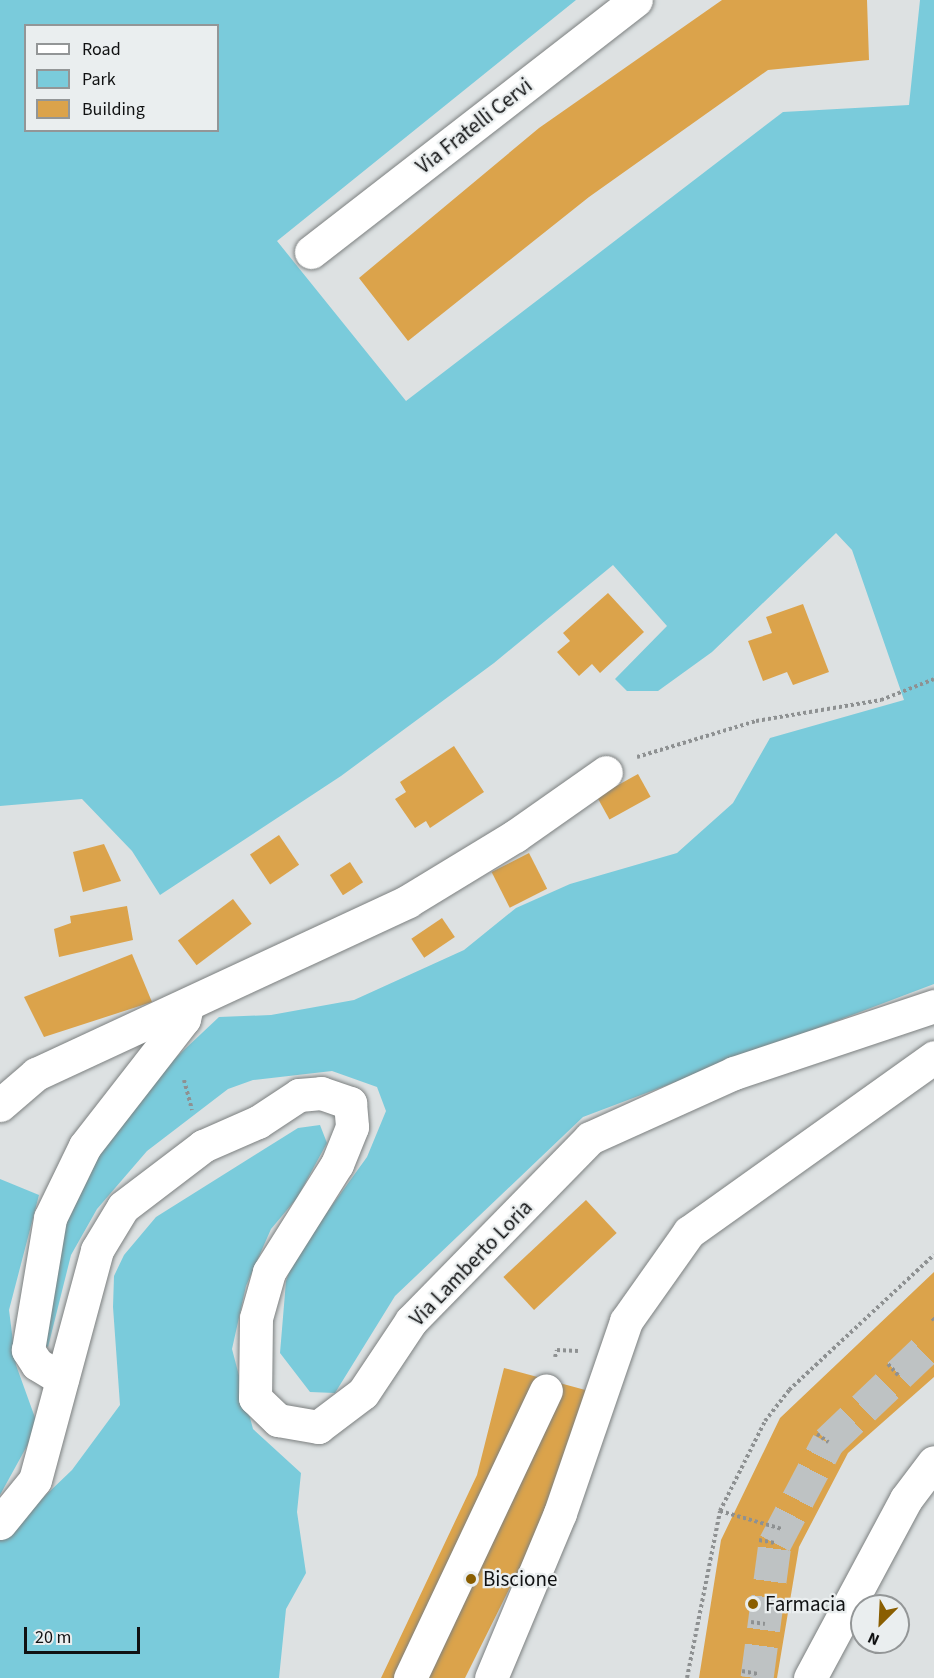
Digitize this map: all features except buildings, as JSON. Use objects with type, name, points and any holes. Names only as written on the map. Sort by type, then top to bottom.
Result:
[{"type":"street","name":"Via Fratelli Cervi","points":[[312,252],[636,0]]},
{"type":"street","points":[[62,1379],[37,1364],[28,1350],[28,1326],[50,1218],[85,1146],[185,1012],[408,901],[515,836],[606,772]]},
{"type":"street","points":[[0,1105],[36,1074],[173,1006],[185,1012]]},
{"type":"street","name":"Via Lamberto Loria","points":[[0,1523],[35,1480],[97,1250],[123,1207],[203,1146],[258,1122],[299,1095],[321,1093],[350,1102],[352,1127],[337,1164],[269,1272],[256,1318],[255,1398],[278,1420],[318,1426],[363,1394],[411,1320],[590,1138],[734,1073],[934,1006]]},
{"type":"street","points":[[491,1678],[560,1513],[626,1321],[689,1232],[934,1057]]},
{"type":"street","points":[[410,1678],[546,1390]]},
{"type":"street","points":[[810,1678],[906,1499],[934,1462]]},
{"type":"path","points":[[606,772],[661,746],[830,704],[880,700],[934,679]]},
{"type":"path","points":[[185,1012],[183,1080],[203,1146]]},
{"type":"path","points":[[687,1678],[720,1511],[765,1421],[789,1390],[934,1255]]},
{"type":"path","points":[[888,1364],[898,1376]]},
{"type":"path","points":[[817,1434],[828,1442]]},
{"type":"path","points":[[720,1511],[782,1529]]},
{"type":"path","points":[[759,1540],[775,1543]]},
{"type":"path","points":[[751,1622],[765,1624]]},
{"type":"path","points":[[742,1671],[758,1674]]},
{"type":"green space","points":[[0,0],[576,0],[277,241],[406,401],[783,112],[909,105],[920,0],[934,0],[934,984],[583,1117],[395,1296],[335,1393],[310,1392],[280,1353],[286,1281],[294,1258],[367,1157],[386,1111],[377,1087],[332,1071],[253,1080],[228,1089],[147,1151],[97,1209],[71,1255],[48,1347],[39,1342],[52,1244],[96,1155],[151,1081],[219,1017],[271,1015],[354,1000],[464,950],[516,908],[570,884],[677,853],[733,803],[770,738],[904,700],[852,550],[836,533],[712,652],[658,691],[627,691],[615,679],[667,626],[613,565],[494,663],[341,776],[160,895],[132,851],[82,799],[0,806]]},
{"type":"green space","points":[[320,1125],[327,1143],[297,1198],[271,1229],[246,1286],[232,1349],[253,1429],[301,1473],[297,1512],[306,1573],[286,1609],[279,1678],[0,1678],[0,1539],[72,1470],[120,1405],[113,1307],[114,1276],[124,1255],[156,1217],[298,1128]]},
{"type":"green space","points":[[0,1179],[39,1195],[9,1310],[16,1365],[38,1426],[0,1495]]},
{"type":"tunnel","points":[[757,1678],[775,1543],[828,1442],[934,1341]]},
{"type":"place","name":"Biscione","points":[[471,1579]]},
{"type":"place","name":"Farmacia","points":[[753,1604]]}]
